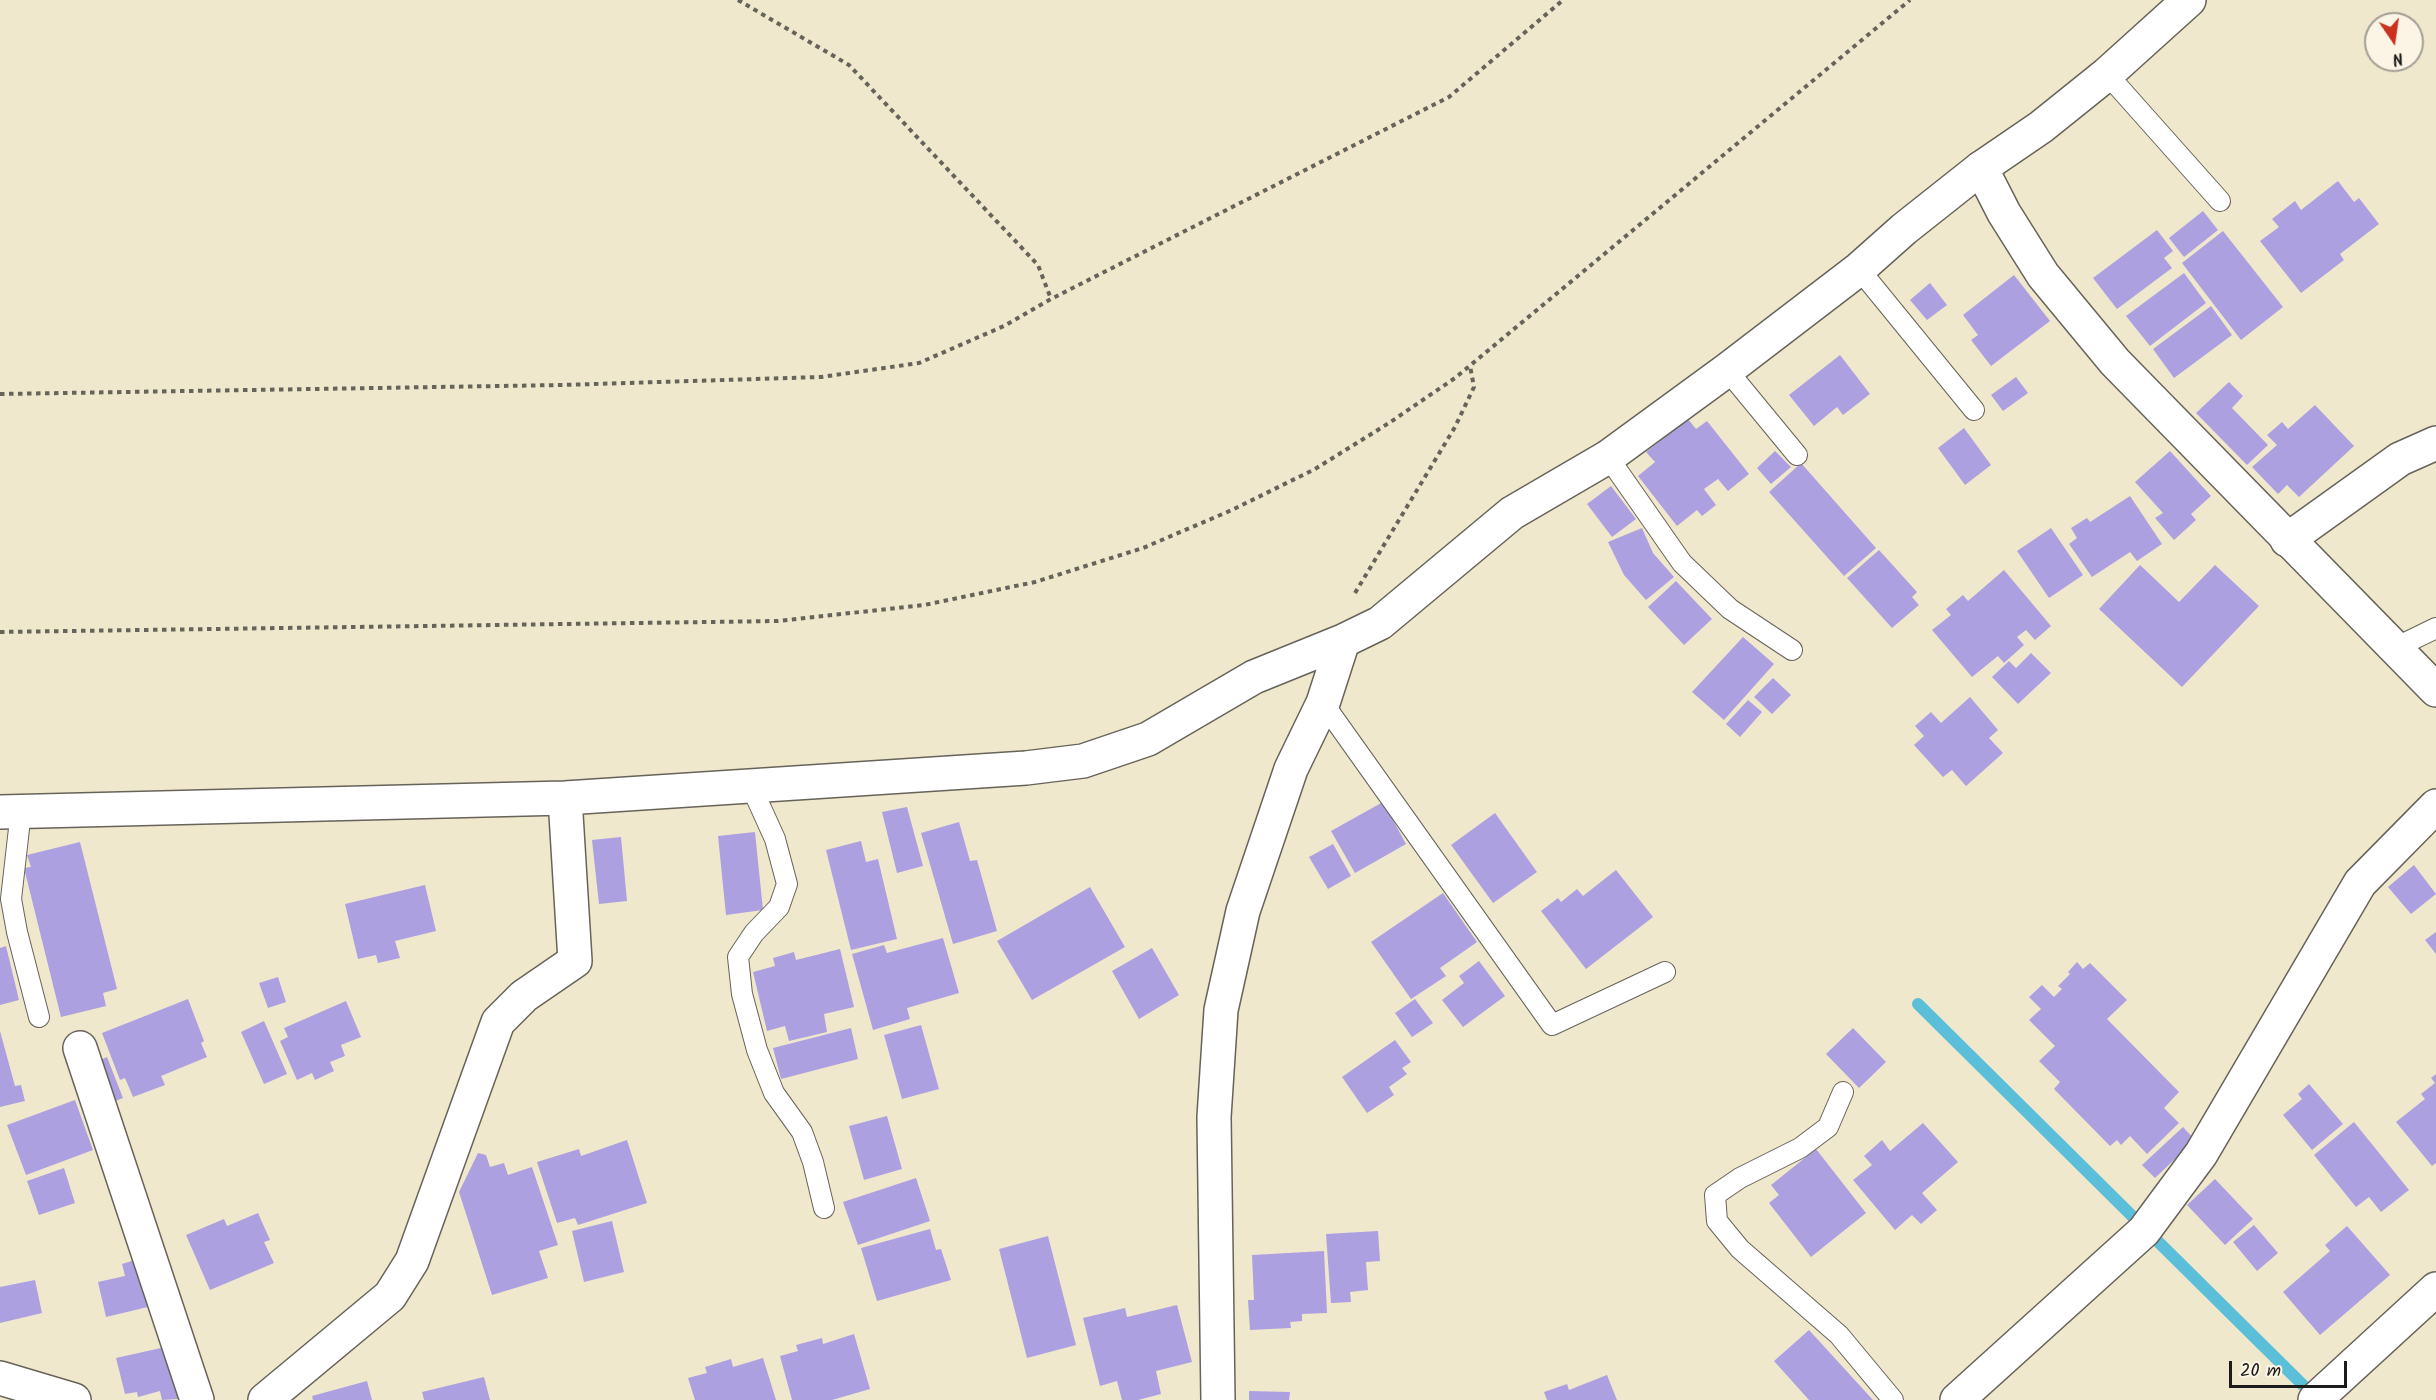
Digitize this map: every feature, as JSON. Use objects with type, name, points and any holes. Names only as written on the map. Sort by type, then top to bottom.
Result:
[{"type":"street","points":[[10,812],[565,798],[1026,768],[1083,761],[1148,739],[1254,677],[1343,641],[1380,623],[1512,513],[1608,457],[1859,269],[1904,229],[1981,168],[2041,127],[2107,74],[2188,0]]},
{"type":"street","points":[[1981,168],[2004,213],[2043,275],[2115,362],[2436,690]]},
{"type":"street","points":[[2287,540],[2400,459],[2436,443]]},
{"type":"street","points":[[1218,1400],[1214,1117],[1221,1010],[1243,911],[1291,769],[1323,703],[1343,641]]},
{"type":"street","points":[[265,1400],[390,1296],[412,1262],[498,1022],[524,996],[575,961],[565,798]]},
{"type":"street","points":[[1957,1400],[2144,1231],[2201,1154],[2360,883],[2436,806]]},
{"type":"street","points":[[80,1048],[197,1400]]},
{"type":"street","points":[[2315,1400],[2436,1289]]},
{"type":"street","points":[[0,1378],[74,1400]]},
{"type":"lane","points":[[2107,74],[2220,201]]},
{"type":"lane","points":[[1859,269],[1974,410]]},
{"type":"lane","points":[[1727,370],[1797,455]]},
{"type":"lane","points":[[1608,457],[1682,563],[1730,609],[1792,650]]},
{"type":"lane","points":[[2394,648],[2436,628]]},
{"type":"lane","points":[[1323,703],[1552,1025],[1665,972]]},
{"type":"lane","points":[[751,786],[775,839],[787,884],[779,907],[754,933],[738,957],[742,993],[757,1050],[774,1093],[802,1132],[806,1142],[824,1208]]},
{"type":"lane","points":[[10,812],[6,899],[39,1017]]},
{"type":"lane","points":[[1843,1092],[1827,1127],[1800,1148],[1740,1178],[1715,1195],[1717,1221],[1740,1249],[1839,1335],[1893,1400]]},
{"type":"path","points":[[738,0],[849,65],[1038,266],[1051,299]]},
{"type":"path","points":[[0,394],[562,385],[821,377],[920,363],[1004,326],[1051,299],[1449,98],[1563,0]]},
{"type":"path","points":[[0,632],[778,621],[924,605],[1035,582],[1143,548],[1232,510],[1315,469],[1389,423],[1470,366],[1747,133],[1910,0]]},
{"type":"path","points":[[1343,641],[1346,610],[1455,427],[1474,387],[1470,366]]},
{"type":"building","points":[[2338,181],[2354,202],[2359,198],[2379,224],[2340,254],[2344,260],[2301,293],[2260,241],[2279,227],[2272,219],[2295,201],[2301,210]]},
{"type":"building","points":[[2203,211],[2218,230],[2184,257],[2169,238]]},
{"type":"building","points":[[2157,230],[2173,251],[2164,258],[2172,268],[2117,309],[2093,278]]},
{"type":"building","points":[[2223,231],[2283,307],[2241,340],[2182,263]]},
{"type":"building","points":[[2184,273],[2206,303],[2150,346],[2126,316]]},
{"type":"building","points":[[2014,275],[2050,321],[1991,366],[1971,340],[1978,335],[1963,315]]},
{"type":"building","points":[[1930,283],[1947,305],[1927,320],[1910,300]]},
{"type":"building","points":[[2211,306],[2232,335],[2174,378],[2153,349]]},
{"type":"building","points":[[1840,355],[1870,394],[1843,415],[1837,407],[1814,426],[1789,395]]},
{"type":"building","points":[[2016,377],[2028,393],[2003,411],[1991,395]]},
{"type":"building","points":[[2229,382],[2243,396],[2232,408],[2268,445],[2247,465],[2196,413]]},
{"type":"building","points":[[2315,405],[2354,446],[2299,497],[2287,485],[2278,494],[2252,467],[2277,445],[2267,435],[2282,422],[2288,429]]},
{"type":"building","points":[[1688,419],[1696,429],[1707,421],[1749,474],[1728,491],[1718,479],[1704,489],[1716,505],[1702,516],[1697,510],[1677,526],[1638,476],[1655,462],[1646,452]]},
{"type":"building","points":[[1964,428],[1991,465],[1965,485],[1938,448]]},
{"type":"building","points":[[1775,451],[1791,467],[1771,484],[1757,468]]},
{"type":"building","points":[[2170,451],[2211,496],[2191,514],[2196,520],[2174,540],[2155,518],[2163,513],[2135,482]]},
{"type":"building","points":[[1801,463],[1876,548],[1844,576],[1769,492]]},
{"type":"building","points":[[1611,486],[1636,519],[1612,537],[1587,504]]},
{"type":"building","points":[[2130,496],[2162,544],[2137,561],[2130,552],[2092,577],[2069,544],[2077,538],[2071,528],[2087,518],[2090,522]]},
{"type":"building","points":[[1642,528],[1653,553],[1674,577],[1646,600],[1624,575],[1608,542]]},
{"type":"building","points":[[2051,528],[2083,575],[2049,598],[2017,551]]},
{"type":"building","points":[[1879,550],[1917,592],[1912,597],[1919,605],[1892,628],[1847,578]]},
{"type":"building","points":[[2140,565],[2179,602],[2215,565],[2259,606],[2182,687],[2099,609]]},
{"type":"building","points":[[2004,570],[2051,626],[2035,640],[2026,630],[2017,637],[2024,645],[2004,663],[1998,656],[1972,677],[1932,630],[1951,615],[1946,609],[1963,595],[1968,601]]},
{"type":"building","points":[[1676,581],[1712,619],[1684,645],[1648,607]]},
{"type":"building","points":[[1743,637],[1774,664],[1724,720],[1692,692]]},
{"type":"building","points":[[2031,653],[2051,673],[2018,704],[1992,677],[2009,661],[2016,668]]},
{"type":"building","points":[[1773,678],[1791,695],[1772,714],[1754,697]]},
{"type":"building","points":[[1970,697],[1998,730],[1989,738],[2003,753],[1966,786],[1952,770],[1943,777],[1914,745],[1924,736],[1915,726],[1931,712],[1941,723]]},
{"type":"building","points":[[1748,700],[1762,712],[1740,737],[1726,724]]},
{"type":"building","points":[[1383,802],[1406,844],[1355,873],[1331,831]]},
{"type":"building","points":[[907,807],[923,866],[897,873],[882,812]]},
{"type":"building","points":[[1495,813],[1537,872],[1493,903],[1451,845]]},
{"type":"building","points":[[959,822],[970,861],[977,860],[997,931],[953,944],[921,833]]},
{"type":"building","points":[[755,832],[763,910],[726,915],[718,836]]},
{"type":"building","points":[[621,837],[627,901],[599,904],[592,840]]},
{"type":"building","points":[[861,841],[866,862],[878,859],[897,939],[851,950],[826,850]]},
{"type":"building","points":[[80,842],[117,989],[103,993],[106,1006],[61,1017],[24,868],[31,867],[27,855]]},
{"type":"building","points":[[1333,844],[1351,876],[1328,889],[1309,857]]},
{"type":"building","points":[[2414,865],[2436,894],[2411,914],[2388,887]]},
{"type":"building","points":[[1616,870],[1653,917],[1586,969],[1541,911],[1558,898],[1561,902],[1577,889],[1583,896]]},
{"type":"building","points":[[425,885],[436,931],[395,941],[400,958],[378,963],[376,955],[358,959],[345,904]]},
{"type":"building","points":[[1090,887],[1125,947],[1032,1000],[997,941]]},
{"type":"building","points":[[1443,893],[1477,942],[1440,968],[1446,976],[1411,999],[1371,942]]},
{"type":"building","points":[[2436,932],[2436,954],[2425,940]]},
{"type":"building","points":[[943,938],[959,993],[907,1008],[910,1019],[873,1030],[852,954],[884,945],[887,953]]},
{"type":"building","points":[[6,946],[19,1000],[0,1005],[0,948]]},
{"type":"building","points":[[1152,948],[1179,995],[1139,1019],[1112,971]]},
{"type":"building","points":[[840,949],[854,1007],[824,1014],[827,1032],[789,1041],[785,1026],[767,1031],[753,972],[775,966],[773,958],[794,952],[796,960]]},
{"type":"building","points":[[1479,961],[1505,996],[1463,1027],[1442,1000],[1464,983],[1459,976]]},
{"type":"building","points":[[2077,962],[2083,969],[2090,963],[2127,1000],[2107,1019],[2179,1092],[2164,1108],[2179,1123],[2147,1154],[2130,1136],[2121,1145],[2117,1140],[2110,1146],[2054,1089],[2060,1082],[2039,1061],[2055,1046],[2029,1020],[2041,1009],[2029,997],[2042,985],[2054,997],[2062,989],[2058,986],[2070,974],[2068,972]]},
{"type":"building","points":[[278,977],[286,1002],[268,1008],[259,983]]},
{"type":"building","points":[[188,999],[204,1041],[201,1043],[207,1057],[161,1076],[165,1085],[133,1097],[125,1078],[120,1080],[102,1033]]},
{"type":"building","points":[[1415,999],[1433,1023],[1412,1037],[1395,1013]]},
{"type":"building","points":[[346,1001],[361,1037],[341,1045],[345,1056],[330,1062],[334,1071],[315,1080],[312,1073],[297,1080],[280,1041],[288,1037],[284,1028]]},
{"type":"building","points":[[264,1021],[287,1074],[264,1084],[241,1032]]},
{"type":"building","points":[[921,1025],[939,1089],[902,1099],[884,1035]]},
{"type":"building","points":[[851,1028],[858,1059],[781,1079],[773,1048]]},
{"type":"building","points":[[1853,1028],[1886,1062],[1859,1088],[1826,1054]]},
{"type":"building","points":[[0,1031],[15,1086],[21,1085],[25,1101],[0,1107]]},
{"type":"building","points":[[1395,1040],[1411,1062],[1402,1068],[1407,1074],[1389,1087],[1394,1095],[1367,1113],[1342,1077]]},
{"type":"building","points":[[107,1057],[123,1098],[105,1105],[89,1065]]},
{"type":"building","points":[[2436,1074],[2436,1163],[2432,1166],[2396,1122],[2425,1099],[2421,1094],[2435,1083],[2431,1078]]},
{"type":"building","points":[[2309,1084],[2343,1124],[2312,1150],[2283,1115],[2302,1099],[2298,1094]]},
{"type":"building","points":[[75,1100],[93,1150],[26,1175],[7,1125]]},
{"type":"building","points":[[887,1116],[902,1169],[864,1180],[849,1126]]},
{"type":"building","points":[[2354,1122],[2409,1190],[2381,1212],[2369,1197],[2356,1207],[2314,1155]]},
{"type":"building","points":[[1923,1123],[1958,1162],[1922,1193],[1937,1210],[1921,1224],[1912,1215],[1895,1230],[1853,1180],[1872,1165],[1864,1156],[1882,1140],[1890,1151]]},
{"type":"building","points":[[2183,1127],[2195,1140],[2155,1178],[2142,1165]]},
{"type":"building","points":[[627,1140],[647,1203],[578,1225],[575,1218],[557,1223],[537,1162],[579,1149],[581,1156]]},
{"type":"building","points":[[1816,1149],[1866,1213],[1811,1257],[1769,1203],[1779,1195],[1771,1185]]},
{"type":"building","points":[[478,1153],[486,1155],[490,1167],[504,1163],[508,1175],[532,1167],[558,1245],[539,1251],[548,1278],[492,1295],[459,1192]]},
{"type":"building","points":[[64,1168],[75,1203],[39,1215],[27,1181]]},
{"type":"building","points":[[916,1178],[930,1221],[858,1245],[843,1202]]},
{"type":"building","points":[[2215,1179],[2253,1219],[2225,1245],[2187,1205]]},
{"type":"building","points":[[258,1213],[270,1240],[264,1242],[274,1263],[210,1290],[186,1235],[224,1219],[227,1226]]},
{"type":"building","points":[[612,1221],[624,1272],[584,1282],[572,1231]]},
{"type":"building","points":[[2254,1225],[2278,1253],[2257,1271],[2233,1242]]},
{"type":"building","points":[[2347,1226],[2390,1275],[2320,1335],[2283,1292],[2330,1251],[2325,1245]]},
{"type":"building","points":[[930,1229],[936,1250],[941,1249],[951,1280],[877,1301],[861,1248]]},
{"type":"building","points":[[1378,1231],[1380,1261],[1366,1262],[1368,1290],[1350,1292],[1351,1302],[1331,1303],[1326,1234]]},
{"type":"building","points":[[1048,1236],[1076,1345],[1027,1358],[999,1249]]},
{"type":"building","points":[[1324,1251],[1327,1313],[1302,1314],[1302,1321],[1290,1322],[1291,1328],[1250,1330],[1248,1300],[1254,1300],[1252,1255]]},
{"type":"building","points":[[138,1259],[156,1305],[106,1317],[98,1282],[125,1276],[122,1264]]},
{"type":"building","points":[[35,1280],[42,1313],[0,1323],[0,1287]]},
{"type":"building","points":[[1177,1305],[1192,1362],[1156,1371],[1161,1394],[1138,1400],[1122,1400],[1117,1381],[1100,1386],[1083,1318],[1125,1308],[1127,1317]]},
{"type":"building","points":[[1809,1330],[1873,1400],[1809,1400],[1774,1361]]},
{"type":"building","points":[[854,1334],[870,1389],[832,1400],[792,1400],[780,1356],[798,1351],[796,1345],[822,1338],[823,1344]]},
{"type":"building","points":[[170,1346],[178,1399],[162,1400],[160,1391],[138,1397],[137,1392],[125,1394],[116,1358]]},
{"type":"building","points":[[763,1358],[776,1400],[695,1400],[688,1378],[707,1373],[705,1367],[731,1359],[733,1367]]},
{"type":"building","points":[[1607,1375],[1617,1400],[1547,1400],[1544,1392],[1567,1384],[1569,1390]]},
{"type":"building","points":[[484,1377],[490,1400],[424,1400],[422,1392]]},
{"type":"building","points":[[367,1381],[372,1400],[313,1400],[312,1396]]},
{"type":"building","points":[[1249,1391],[1290,1392],[1289,1400],[1249,1400]]},
{"type":"waterway","points":[[1918,1004],[2315,1397]]}]
